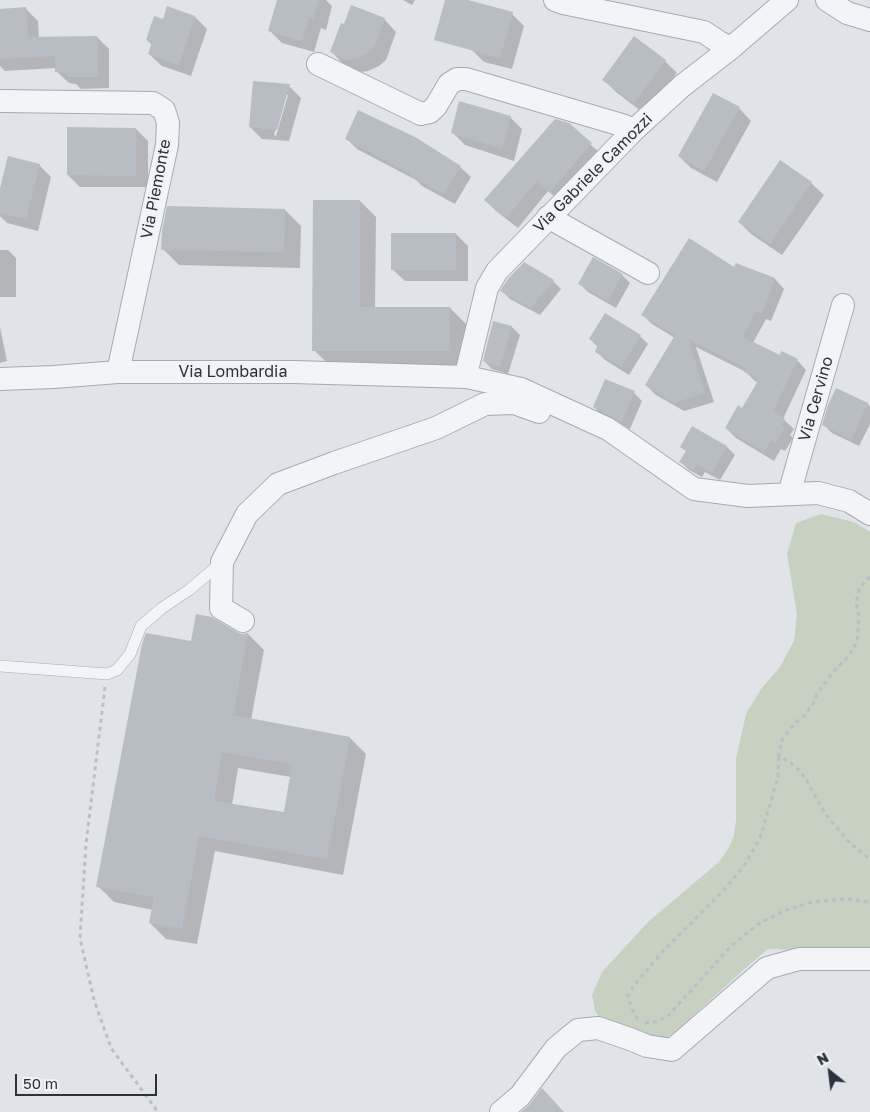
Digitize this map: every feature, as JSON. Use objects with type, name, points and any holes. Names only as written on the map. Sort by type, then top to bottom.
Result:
[{"type":"street","points":[[555,0],[704,32],[731,48]]},
{"type":"street","points":[[827,0],[847,13],[870,20]]},
{"type":"street","name":"Via Gabriele Camozzi","points":[[467,377],[487,288],[497,271],[633,131],[682,86],[731,48],[782,4]]},
{"type":"street","points":[[318,64],[422,114],[430,112],[436,106],[449,84],[457,79],[466,79],[625,126],[633,131]]},
{"type":"street","name":"Via Piemonte","points":[[0,101],[153,103],[164,110],[168,123],[167,145],[118,372]]},
{"type":"street","points":[[548,218],[648,272]]},
{"type":"street","name":"Via Cervino","points":[[789,494],[843,305]]},
{"type":"street","name":"Via Lombardia","points":[[0,379],[118,372],[293,372],[467,377],[521,389],[608,429],[694,489],[748,496],[818,493],[849,501],[870,514]]},
{"type":"street","points":[[243,621],[221,608],[222,562],[247,514],[278,484],[436,428],[485,404],[514,403],[551,416],[586,432],[608,429]]},
{"type":"street","points":[[501,1112],[520,1096],[556,1048],[578,1030],[598,1028],[647,1046],[672,1050],[767,968],[800,960],[870,958]]},
{"type":"lane","points":[[0,666],[107,674],[117,670],[130,654],[141,626],[162,608],[189,590],[222,562]]},
{"type":"path","points":[[870,577],[864,581],[859,590],[856,603],[859,615],[857,642],[848,657],[833,672],[817,694],[813,704],[782,740],[778,775],[772,802],[760,838],[744,866],[722,892],[664,950],[635,984],[628,996],[630,1006],[635,1016],[643,1023],[657,1022],[669,1015],[732,945],[761,922],[786,910],[812,902],[846,899],[870,902]]},
{"type":"path","points":[[107,674],[86,844],[80,938],[94,1000],[111,1048],[158,1112]]},
{"type":"path","points":[[779,756],[800,771],[830,820],[850,843],[870,859]]},
{"type":"green space","points":[[821,514],[854,522],[870,532],[870,947],[796,950],[768,949],[674,1033],[662,1040],[606,1027],[595,1011],[592,995],[602,972],[649,921],[719,862],[734,836],[736,820],[736,759],[746,714],[761,689],[780,667],[794,641],[797,614],[787,554],[796,523]]},
{"type":"building","points":[[277,0],[319,0],[313,19],[309,17],[302,41],[268,31]]},
{"type":"building","points":[[445,0],[468,0],[513,12],[500,58],[434,40]]},
{"type":"building","points":[[351,5],[385,18],[374,48],[356,59],[347,60],[330,52],[341,23],[344,24]]},
{"type":"building","points":[[167,6],[195,16],[179,65],[148,54],[152,42],[146,40],[154,16],[163,19]]},
{"type":"building","points":[[26,7],[28,37],[97,36],[98,77],[67,77],[67,73],[55,72],[55,56],[0,59],[0,9]]},
{"type":"building","points":[[634,36],[666,60],[634,103],[602,80]]},
{"type":"building","points":[[253,81],[290,84],[277,130],[249,127]]},
{"type":"building","points":[[713,93],[740,107],[704,171],[678,156]]},
{"type":"building","points":[[459,101],[511,116],[502,149],[451,133]]},
{"type":"building","points":[[358,110],[415,137],[461,166],[444,194],[345,139]]},
{"type":"building","points":[[555,119],[569,123],[592,143],[550,192],[537,181],[506,218],[484,200]]},
{"type":"building","points":[[67,127],[136,128],[136,176],[67,175]]},
{"type":"building","points":[[8,156],[40,164],[26,219],[0,213],[0,188]]},
{"type":"building","points":[[780,160],[812,182],[770,244],[738,222]]},
{"type":"building","points":[[313,200],[360,200],[360,307],[450,307],[450,351],[312,351]]},
{"type":"building","points":[[167,206],[285,209],[284,252],[161,250],[162,231]]},
{"type":"building","points":[[391,233],[456,233],[456,270],[391,270]]},
{"type":"building","points":[[689,238],[734,267],[736,263],[775,278],[762,313],[756,311],[743,337],[780,355],[781,351],[798,359],[773,411],[785,419],[781,426],[785,428],[775,443],[771,440],[764,452],[725,428],[738,405],[742,408],[759,379],[744,372],[746,368],[688,339],[705,393],[673,403],[645,385],[675,335],[641,315]]},
{"type":"building","points":[[593,257],[623,274],[608,301],[578,284]]},
{"type":"building","points":[[524,262],[554,280],[531,308],[500,291]]},
{"type":"building","points":[[605,313],[641,335],[621,367],[595,352],[598,344],[589,339]]},
{"type":"building","points":[[493,321],[512,326],[500,367],[483,361]]},
{"type":"building","points":[[605,379],[635,391],[621,422],[593,407]]},
{"type":"building","points":[[836,388],[868,403],[851,439],[822,425]]},
{"type":"building","points":[[692,426],[727,446],[712,473],[697,464],[693,470],[679,462],[686,451],[680,447]]},
{"type":"building","points":[[196,614],[212,617],[242,634],[248,633],[233,715],[350,737],[327,859],[199,836],[182,929],[149,923],[154,897],[96,887],[142,644],[146,633],[191,641]],"holes":[[[222,752],[292,764],[284,812],[214,801]]]},
{"type":"building","points":[[542,1088],[564,1112],[521,1112],[530,1104]]}]
